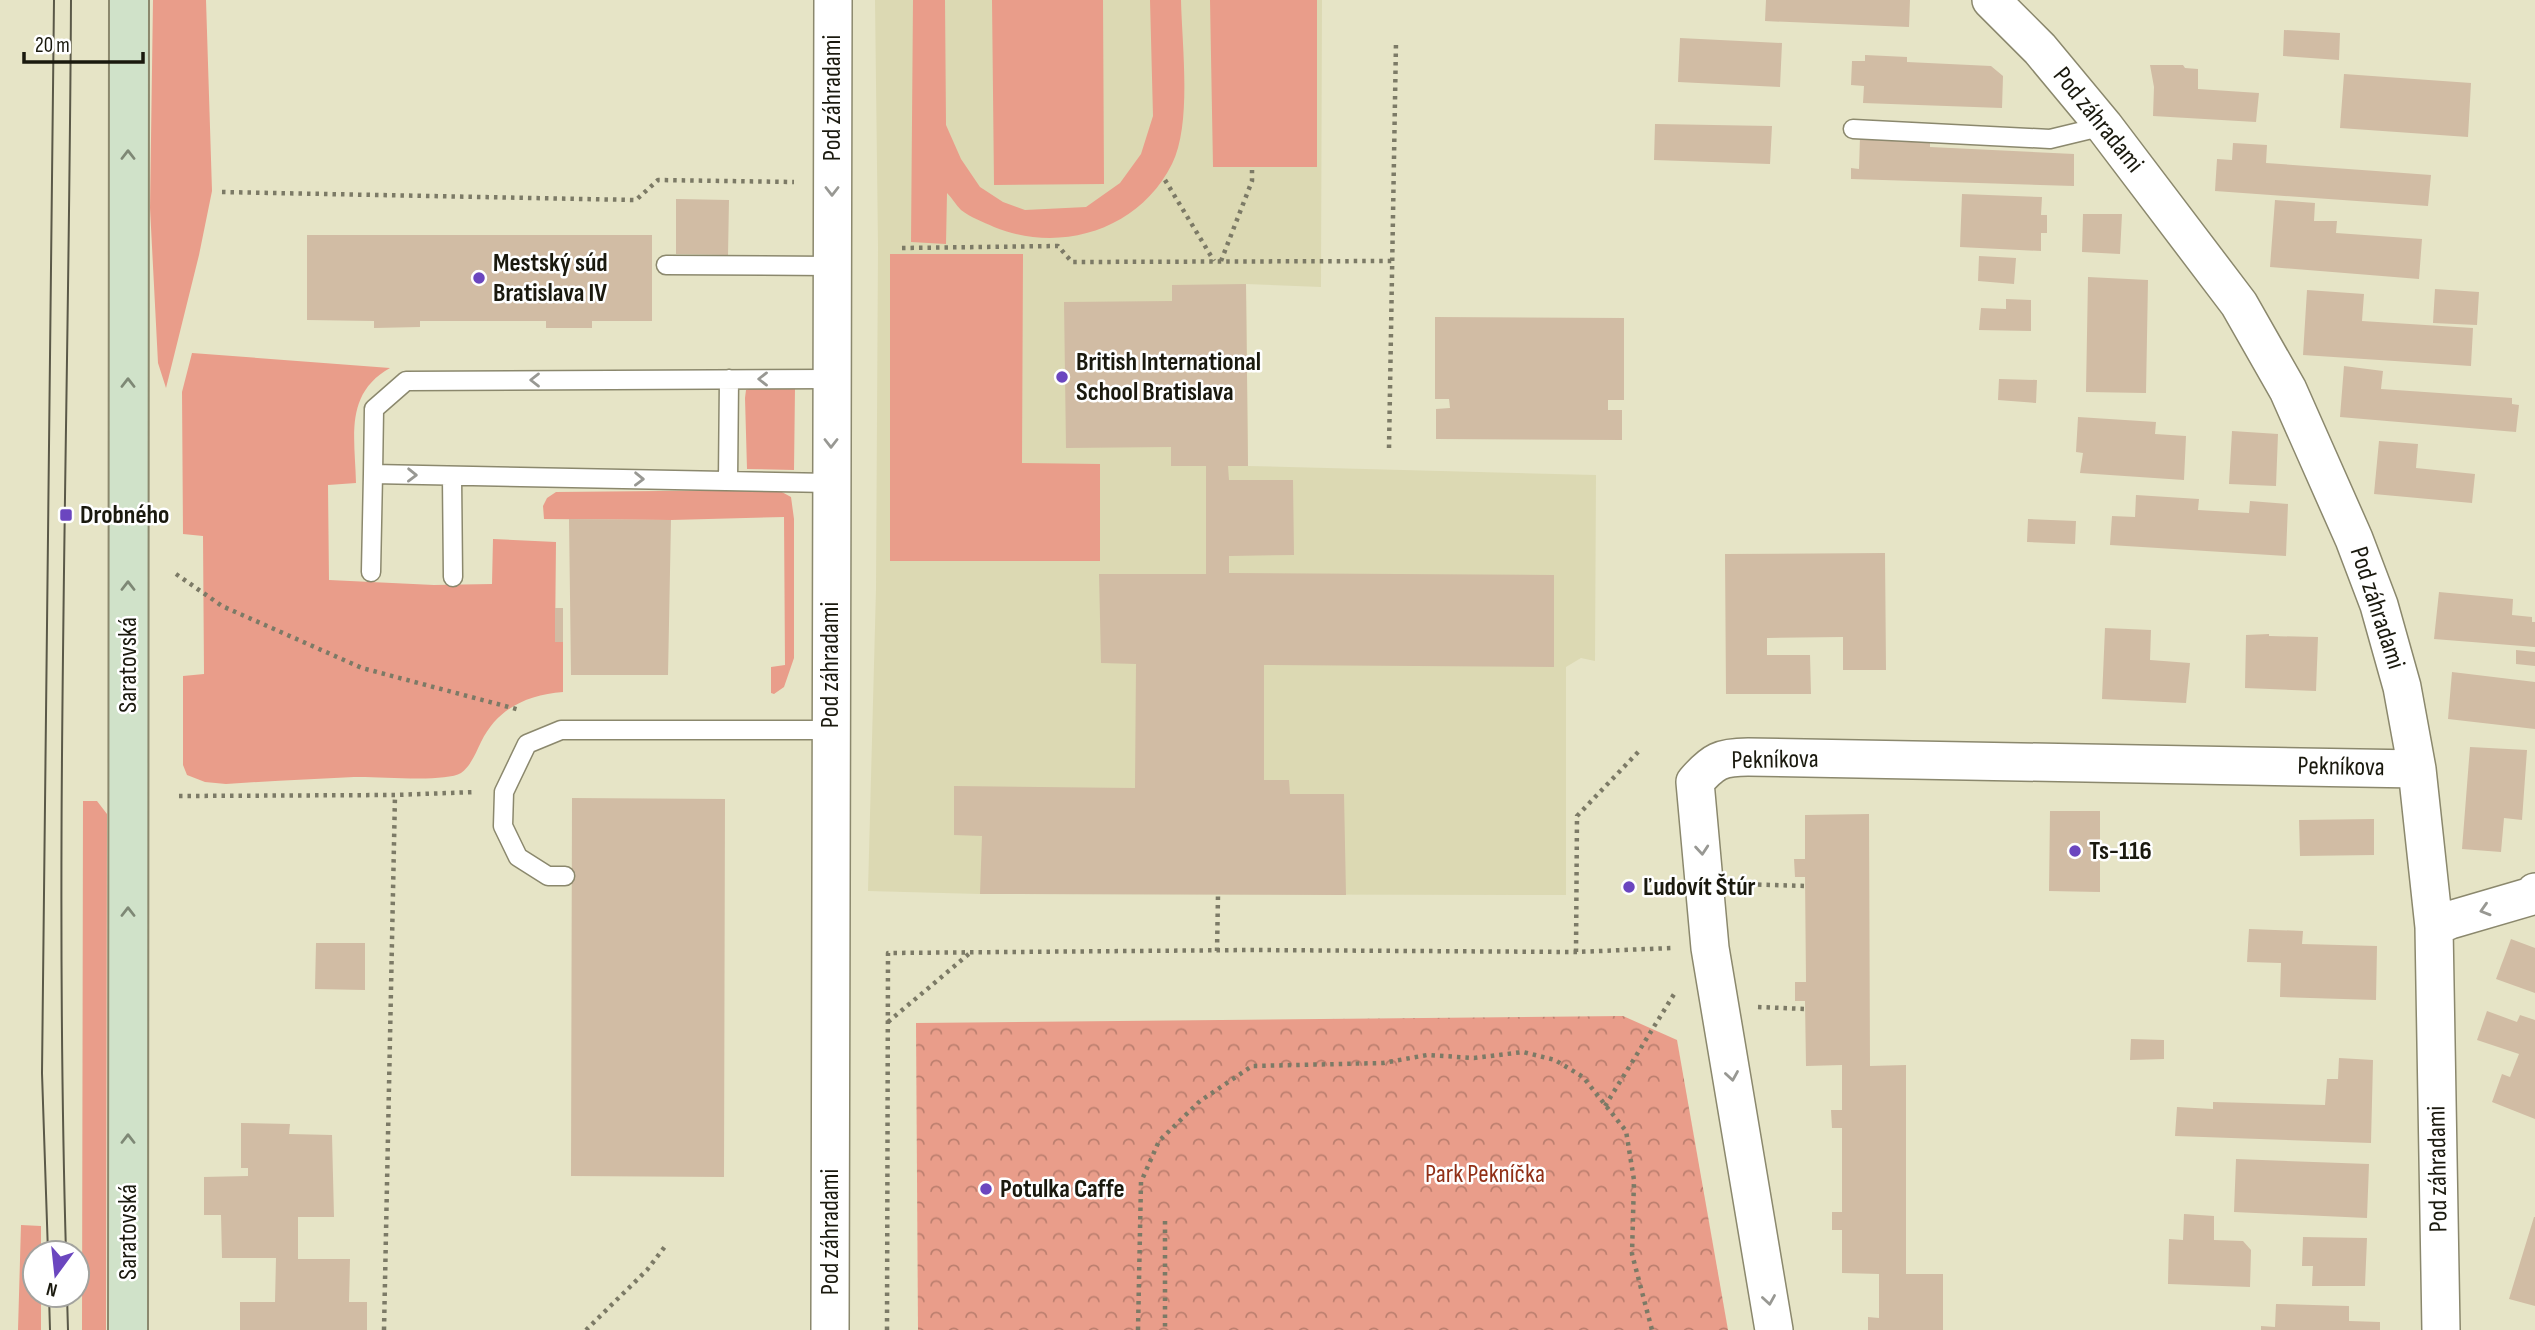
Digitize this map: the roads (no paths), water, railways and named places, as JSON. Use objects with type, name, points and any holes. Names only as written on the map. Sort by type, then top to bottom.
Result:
[{"type":"main road","name":"Saratovská","points":[[128,1330],[129,0]]},
{"type":"street","name":"Pod záhradami","points":[[830,1330],[833,0]]},
{"type":"street","name":"Pod záhradami","points":[[1991,0],[2040,50],[2104,126],[2239,304],[2288,390],[2354,539],[2379,605],[2402,687],[2417,769],[2434,927],[2441,1330]]},
{"type":"street","name":"Pekníkova","points":[[1774,1330],[1710,948],[1695,782],[1707,768],[1725,757],[1748,757],[2417,769]]},
{"type":"street","points":[[2434,927],[2535,892]]},
{"type":"lane","points":[[1853,129],[2050,139],[2104,126]]},
{"type":"lane","points":[[666,265],[831,266]]},
{"type":"lane","points":[[728,481],[729,379]]},
{"type":"lane","points":[[372,572],[373,409],[406,381],[831,379]]},
{"type":"lane","points":[[373,474],[830,483]]},
{"type":"lane","points":[[452,476],[453,577]]},
{"type":"lane","points":[[565,876],[548,876],[518,857],[503,827],[504,792],[527,744],[561,730],[830,730]]},
{"type":"tram line","points":[[48,1239],[42,1073],[54,0]]},
{"type":"tram line","points":[[66,1239],[61,940],[71,0]]},
{"type":"tram line","points":[[49,1309],[50,1330]]},
{"type":"tram line","points":[[67,1309],[68,1330]]},
{"type":"place","name":"Mestský súd Bratislava IV","points":[[479,278]]},
{"type":"place","name":"British International School Bratislava","points":[[1062,377]]},
{"type":"place","name":"Drobného","points":[[66,515]]},
{"type":"place","name":"Ts-116","points":[[2075,851]]},
{"type":"place","name":"Ľudovít Štúr","points":[[1629,887]]},
{"type":"place","name":"Potulka Caffe","points":[[986,1189]]},
{"type":"park label","name":"Park Pekníčka","points":[[1485,1174]]}]
